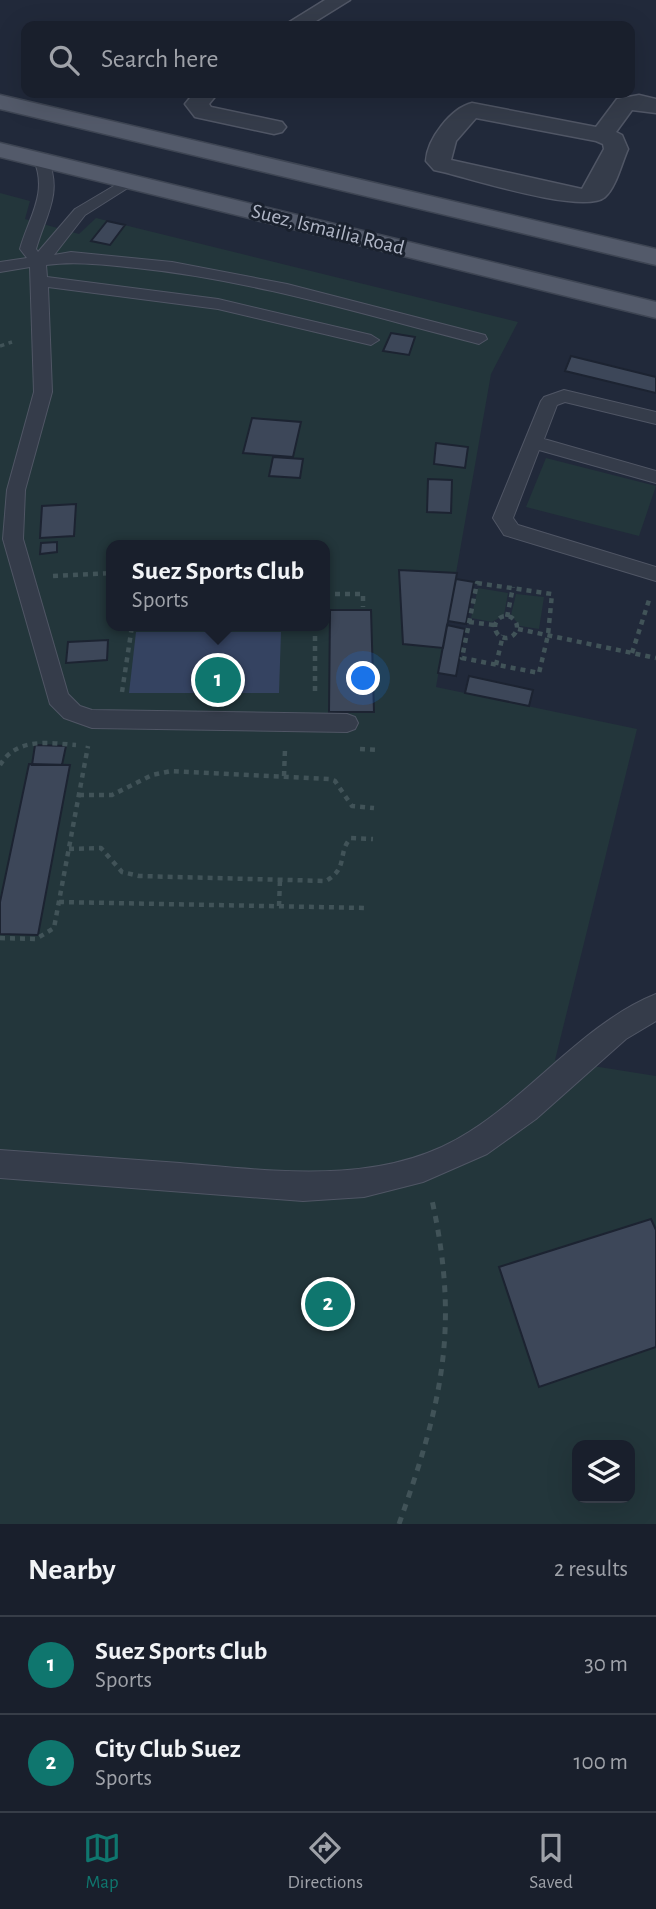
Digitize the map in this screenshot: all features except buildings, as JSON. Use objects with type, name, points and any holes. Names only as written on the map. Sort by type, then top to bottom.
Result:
[{"type":"main road","name":"Suez, Ismailia Road","points":[[0,102],[188,144],[656,257]]},
{"type":"main road","points":[[41,160],[74,148],[88,131],[87,122]]},
{"type":"main road","points":[[129,181],[137,161],[149,151],[167,145],[188,144]]},
{"type":"main road","name":"Suez, Ismailia Road","points":[[0,150],[656,310]]},
{"type":"street","points":[[302,21],[340,0]]},
{"type":"street","points":[[201,98],[196,104],[203,111],[278,122],[250,159]]},
{"type":"street","points":[[602,135],[625,104],[639,102],[656,107]]},
{"type":"street","points":[[484,110],[602,135],[614,140],[616,149],[596,192],[592,195],[571,196],[450,168],[438,162],[438,153],[467,112],[484,110]]},
{"type":"street","points":[[474,213],[499,179]]},
{"type":"lane","points":[[41,160],[50,189],[28,249],[39,271],[43,392],[16,490],[13,539],[58,698],[72,712],[92,719],[347,723]]},
{"type":"lane","points":[[39,271],[53,248],[87,206],[129,181]]},
{"type":"lane","points":[[39,271],[92,257],[172,267],[287,289],[479,339]]},
{"type":"lane","points":[[0,267],[39,271],[156,295],[265,313],[371,341]]},
{"type":"lane","points":[[156,295],[172,267]]},
{"type":"lane","points":[[218,304],[234,278]]},
{"type":"lane","points":[[265,313],[287,289]]},
{"type":"lane","points":[[654,582],[511,530],[505,525],[504,512],[547,406],[556,397],[573,397],[656,418]]},
{"type":"lane","points":[[531,442],[656,477]]},
{"type":"lane","points":[[0,1164],[303,1187],[364,1183],[423,1168],[477,1144],[526,1109],[617,1030],[656,1007]]},
{"type":"path","points":[[22,577],[106,573]]},
{"type":"path","points":[[632,653],[654,582]]},
{"type":"path","points":[[477,583],[513,587],[552,594],[548,635],[539,673],[462,658],[477,583]]},
{"type":"path","points":[[507,617],[513,587]]},
{"type":"path","points":[[330,594],[363,594],[363,607]]},
{"type":"path","points":[[494,625],[496,620],[507,617],[517,623],[518,629],[514,634],[503,635]]},
{"type":"path","points":[[469,622],[494,625],[503,635]]},
{"type":"path","points":[[518,629],[656,658]]},
{"type":"path","points":[[123,720],[126,698],[121,698],[131,631]]},
{"type":"path","points":[[315,631],[315,722]]},
{"type":"path","points":[[496,665],[503,635]]},
{"type":"path","points":[[0,765],[5,754],[15,746],[28,743],[88,745],[54,928],[43,938],[0,938]]},
{"type":"path","points":[[79,796],[112,796],[152,775],[183,771],[329,779],[335,781],[352,806],[374,808]]},
{"type":"path","points":[[69,849],[101,848],[122,872],[139,876],[326,881],[335,877],[344,866],[347,842],[351,838],[373,839]]},
{"type":"path","points":[[279,906],[280,880]]},
{"type":"path","points":[[60,902],[368,908]]},
{"type":"path","points":[[399,1524],[436,1417],[446,1344],[448,1288],[444,1246],[423,1168]]},
{"type":"green space","points":[[0,193],[30,201],[25,219],[79,234],[96,218],[518,322],[491,374],[436,687],[637,729],[555,1060],[656,1076],[656,1524],[0,1524]]},
{"type":"green space","points":[[546,458],[656,486],[639,536],[526,507]]},
{"type":"green space","points":[[478,588],[508,593],[504,615],[492,622],[471,618]]},
{"type":"green space","points":[[516,594],[544,597],[539,629],[520,626],[511,615]]},
{"type":"water","points":[[136,632],[281,632],[279,693],[129,693]]},
{"type":"place","name":"Suez Sports Club","points":[[218,680]]},
{"type":"place","name":"City Club Suez","points":[[328,1304]]}]
